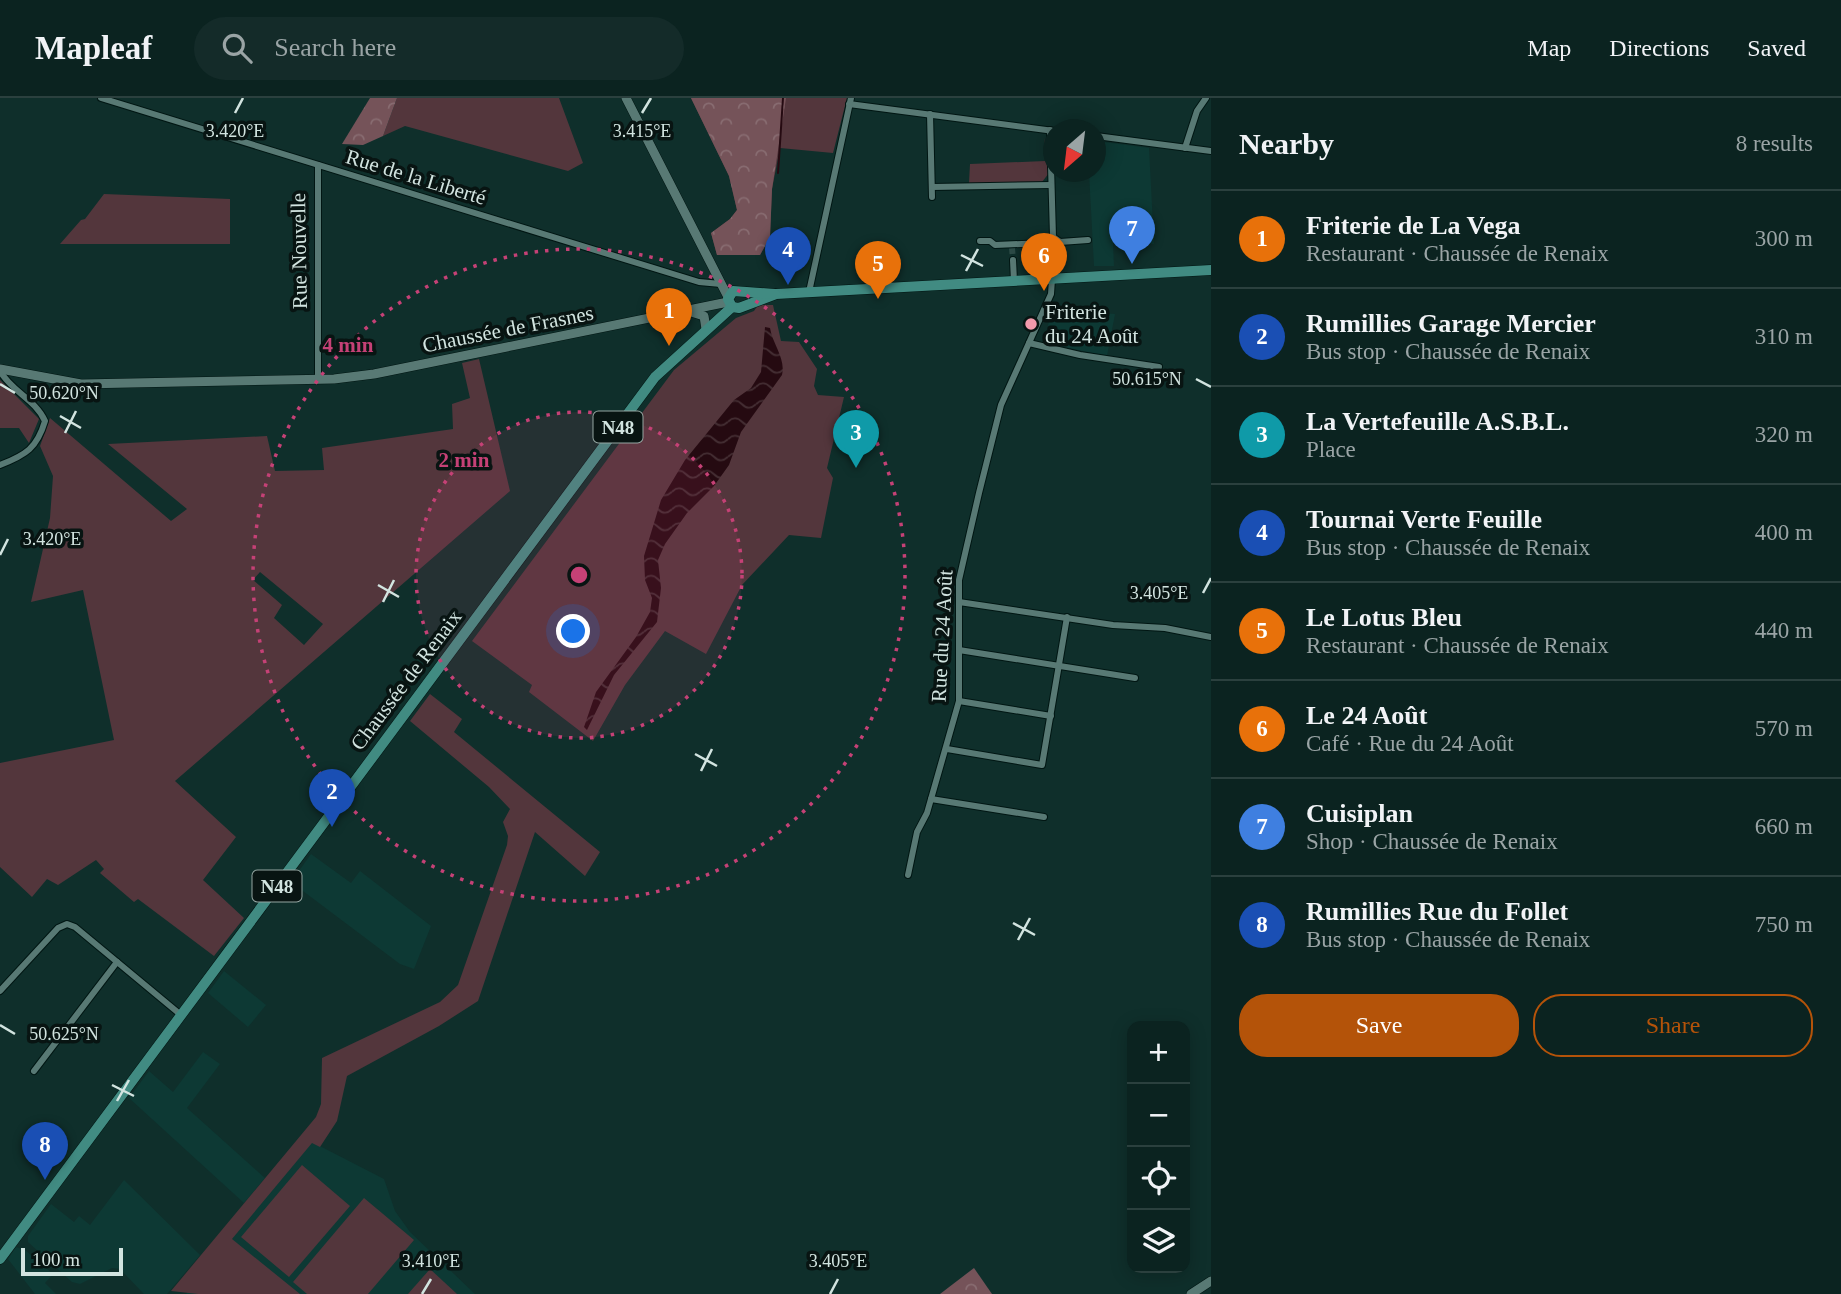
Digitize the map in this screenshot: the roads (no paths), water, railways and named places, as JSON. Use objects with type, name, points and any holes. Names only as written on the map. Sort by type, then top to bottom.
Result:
[{"type":"main road","points":[[626,98],[721,284],[733,298]]},
{"type":"main road","name":"N48","points":[[776,294],[739,308],[733,298],[776,294],[809,292],[1211,270]]},
{"type":"main road","name":"Chaussée de Frasnes","points":[[0,370],[81,384],[318,380],[374,374],[685,311],[733,298]]},
{"type":"main road","name":"Chaussée de Renaix","points":[[0,1259],[655,377],[706,329],[733,298]]},
{"type":"main road","points":[[685,311],[701,314],[706,329]]},
{"type":"main road","points":[[1191,1294],[1211,1281]]},
{"type":"street","name":"Rue de la Liberté","points":[[101,98],[697,281],[721,284]]},
{"type":"street","points":[[1185,148],[1197,111],[1206,98]]},
{"type":"street","points":[[809,292],[850,101],[1043,130]]},
{"type":"street","points":[[930,114],[932,197]]},
{"type":"street","points":[[1106,137],[1211,151]]},
{"type":"street","name":"Rue Nouvelle","points":[[318,165],[318,380]]},
{"type":"street","points":[[1051,182],[1054,237],[1060,242],[1088,240]]},
{"type":"street","points":[[932,187],[1051,185]]},
{"type":"street","points":[[980,241],[990,240],[995,245],[1012,246],[1047,243],[1054,237]]},
{"type":"street","points":[[1013,260],[1014,281]]},
{"type":"street","name":"Rue du 24 Août","points":[[908,875],[918,832],[931,799],[960,701],[959,602],[963,560],[1001,405],[1051,294],[1052,279]]},
{"type":"street","points":[[1029,343],[1080,355],[1158,367]]},
{"type":"street","points":[[0,370],[5,381],[41,411],[45,421],[41,438],[27,455],[0,465]]},
{"type":"street","points":[[959,602],[1113,625],[1165,628],[1211,637]]},
{"type":"street","points":[[947,749],[1042,765],[1067,617]]},
{"type":"street","points":[[959,650],[1135,678]]},
{"type":"street","points":[[960,701],[1051,716]]},
{"type":"street","points":[[931,799],[1044,817]]},
{"type":"street","points":[[0,991],[58,928],[67,924],[117,961],[181,1015]]},
{"type":"street","points":[[34,1071],[117,961]]},
{"type":"water","points":[[765,327],[770,328],[781,358],[782,375],[741,432],[729,465],[714,486],[687,513],[665,544],[658,560],[661,588],[657,622],[614,675],[587,730],[584,727],[596,692],[636,637],[650,612],[652,598],[645,580],[644,556],[661,500],[685,460],[734,400],[751,388],[761,372]]},
{"type":"waterway","points":[[778,173],[783,98]]},
{"type":"tunnel","points":[[1012,248],[1013,260]]},
{"type":"place","name":"Cuisiplan","points":[[1132,264]]},
{"type":"place","name":"Tournai Verte Feuille","points":[[788,285]]},
{"type":"place","name":"Le 24 Août","points":[[1044,291]]},
{"type":"place","name":"Le Lotus Bleu","points":[[878,299]]},
{"type":"place","name":"Friterie du 24 Août","points":[[1031,324]]},
{"type":"place","name":"Friterie de La Vega","points":[[669,346]]},
{"type":"place","name":"La Vertefeuille A.S.B.L.","points":[[856,468]]},
{"type":"place","name":"Rumillies Garage Mercier","points":[[332,827]]},
{"type":"place","name":"Rumillies Rue du Follet","points":[[45,1180]]}]
